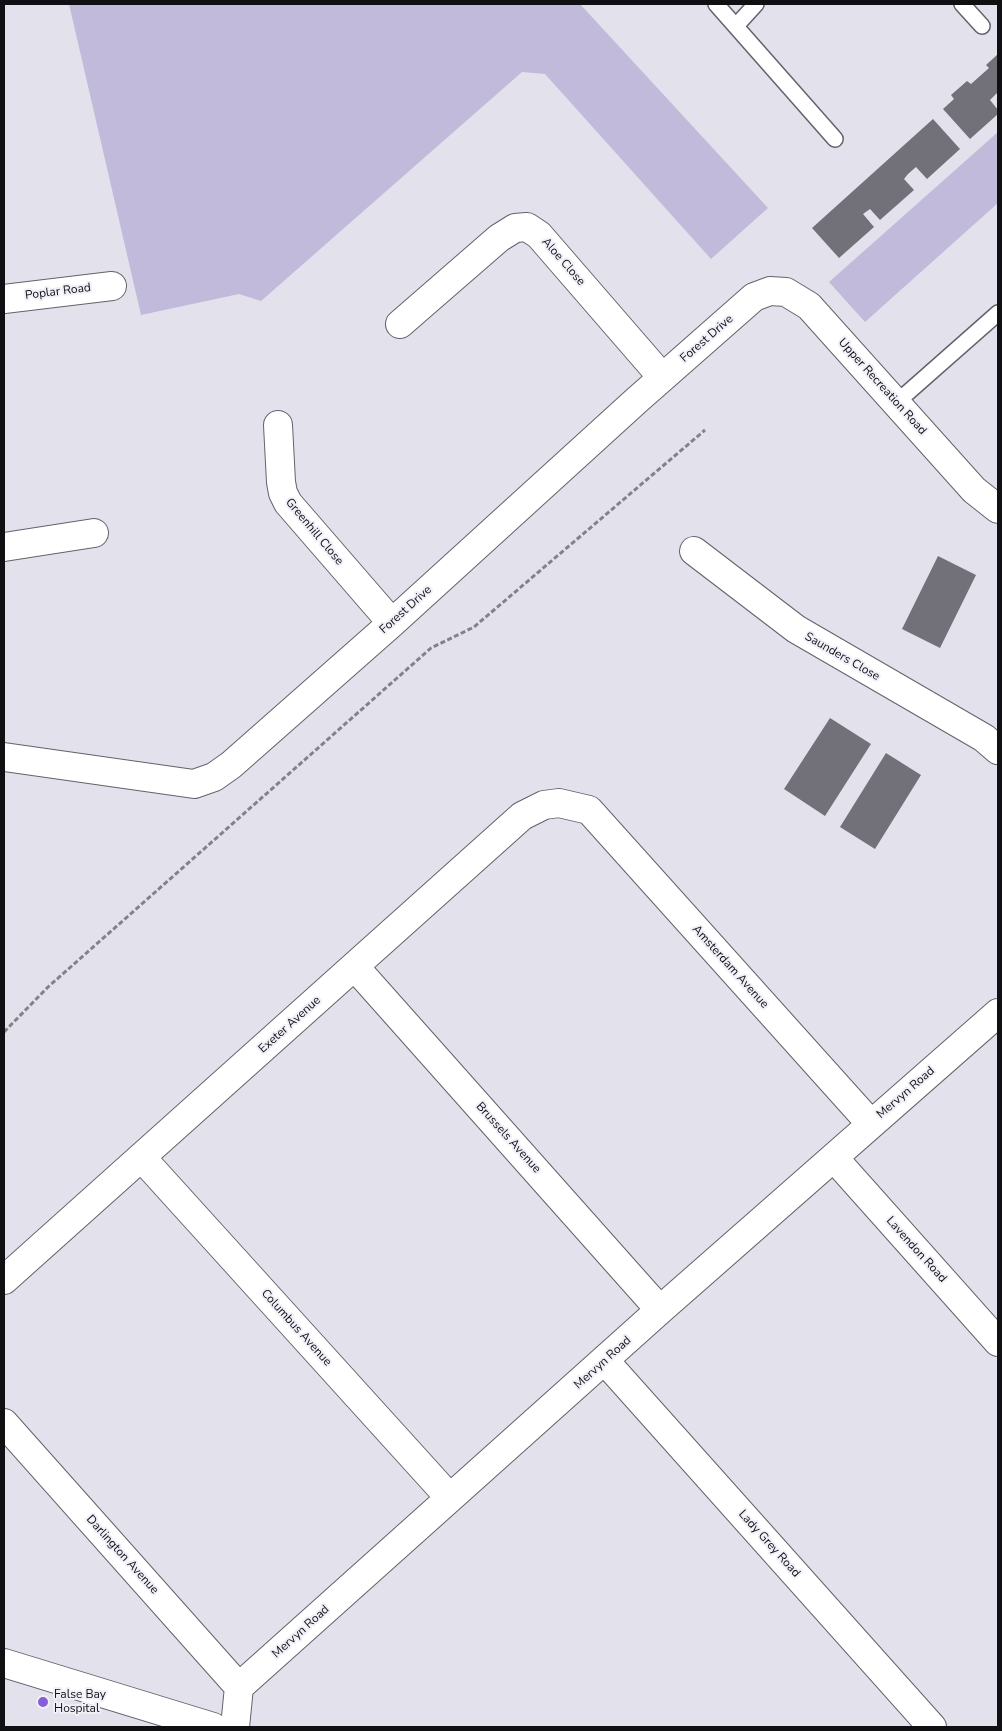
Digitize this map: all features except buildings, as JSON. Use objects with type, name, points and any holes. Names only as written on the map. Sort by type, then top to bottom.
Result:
[{"type":"street","name":"Aloe Close","points":[[400,324],[499,238],[515,228],[527,227],[544,241],[662,378]]},
{"type":"street","name":"Poplar Road","points":[[4,299],[112,286]]},
{"type":"street","name":"Upper Recreation Road","points":[[754,297],[770,291],[786,292],[809,306],[974,490],[998,509]]},
{"type":"street","name":"Forest Drive","points":[[4,757],[194,784],[214,777],[231,765],[392,623],[754,297]]},
{"type":"street","name":"Greenhill Close","points":[[278,425],[282,493],[288,503],[392,623]]},
{"type":"street","points":[[4,547],[94,533]]},
{"type":"street","name":"Saunders Close","points":[[694,551],[796,629],[984,738],[998,750]]},
{"type":"street","name":"Exeter Avenue","points":[[4,1280],[522,816],[544,805],[559,803],[589,810]]},
{"type":"street","name":"Amsterdam Avenue","points":[[589,810],[871,1124]]},
{"type":"street","name":"Brussels Avenue","points":[[355,967],[660,1310]]},
{"type":"street","name":"Mervyn Road","points":[[239,1687],[605,1362],[660,1310],[998,1012]]},
{"type":"street","name":"Columbus Avenue","points":[[142,1158],[450,1498]]},
{"type":"street","name":"Lavendon Road","points":[[834,1158],[998,1342]]},
{"type":"street","name":"Lady Grey Road","points":[[605,1362],[932,1727]]},
{"type":"street","name":"Darlington Avenue","points":[[4,1424],[239,1687]]},
{"type":"street","points":[[4,1663],[213,1727]]},
{"type":"street","points":[[235,1727],[239,1687]]},
{"type":"lane","points":[[716,4],[835,139]]},
{"type":"lane","points":[[736,26],[756,4]]},
{"type":"lane","points":[[962,4],[982,26]]},
{"type":"lane","points":[[896,403],[998,314]]},
{"type":"path","points":[[4,1032],[48,987],[431,648],[474,626],[705,430]]},
{"type":"shaded area","points":[[69,4],[580,4],[768,208],[711,259],[545,74],[522,72],[261,301],[239,294],[141,315]]},
{"type":"shaded area","points":[[998,132],[998,203],[865,322],[829,282]]},
{"type":"place","name":"False Bay Hospital","points":[[43,1702]]}]
